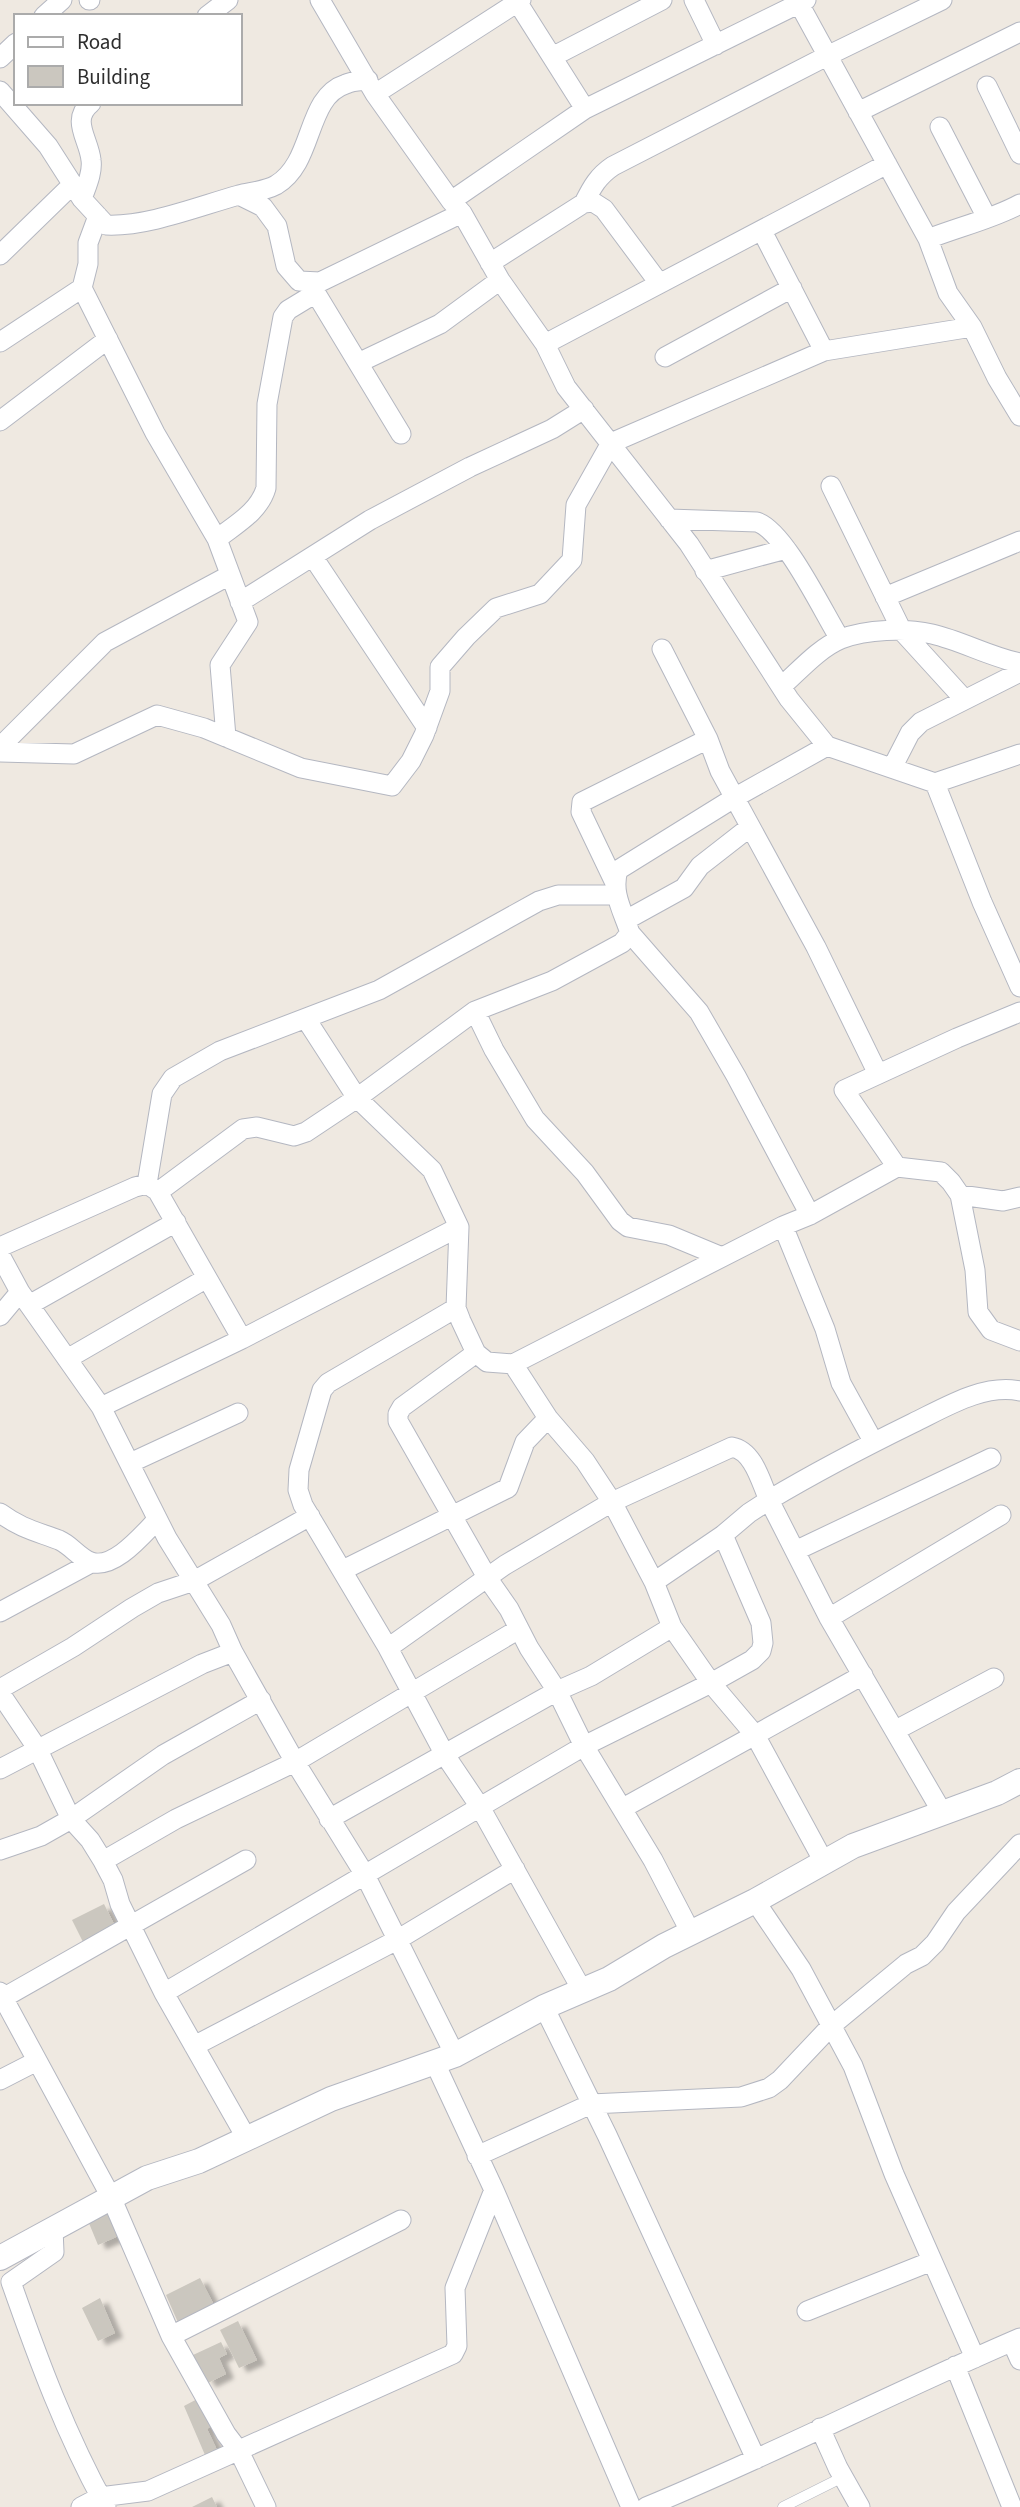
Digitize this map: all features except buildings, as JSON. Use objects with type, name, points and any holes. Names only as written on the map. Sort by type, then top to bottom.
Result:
[{"type":"street","points":[[46,14],[62,0]]},
{"type":"street","points":[[210,14],[228,0]]},
{"type":"street","points":[[320,0],[371,87],[456,207],[500,280],[545,344],[566,387],[669,519],[782,686],[827,746],[935,783],[1020,754]]},
{"type":"street","points":[[694,0],[716,45]]},
{"type":"street","points":[[584,203],[594,183],[602,173],[613,166],[827,55],[942,0]]},
{"type":"street","points":[[0,92],[48,146],[78,192],[106,225],[121,225],[264,190],[286,177],[295,168],[324,99],[334,90],[346,83],[371,87],[518,1],[585,109]]},
{"type":"street","points":[[552,57],[658,1]]},
{"type":"street","points":[[217,539],[256,508],[262,499],[266,488],[267,404],[283,317],[312,287],[456,207],[585,109],[801,1],[827,55],[928,239],[948,293],[972,327],[997,378],[1020,416]]},
{"type":"street","points":[[858,113],[1020,32]]},
{"type":"street","points":[[0,58],[14,45]]},
{"type":"street","points":[[987,86],[1020,155]]},
{"type":"street","points":[[0,255],[78,192],[92,163],[80,124],[80,115],[89,105]]},
{"type":"street","points":[[940,127],[987,218]]},
{"type":"street","points":[[545,344],[887,164]]},
{"type":"street","points":[[239,195],[263,207],[277,226],[286,266],[299,281],[312,287],[401,434]]},
{"type":"street","points":[[490,263],[584,203],[593,202],[604,209],[659,283]]},
{"type":"street","points":[[928,239],[1020,204]]},
{"type":"street","points":[[97,216],[88,243],[88,264],[82,288],[155,433],[217,539],[248,622],[220,665],[226,737]]},
{"type":"street","points":[[762,231],[824,351]]},
{"type":"street","points":[[358,363],[440,324],[500,280]]},
{"type":"street","points":[[0,342],[82,288]]},
{"type":"street","points":[[665,357],[792,288]]},
{"type":"street","points":[[0,749],[74,754],[157,715],[204,728],[301,768],[392,786],[411,761],[427,728],[440,691],[440,667],[496,608],[540,594],[572,560],[576,505],[611,443],[824,351],[972,327]]},
{"type":"street","points":[[0,421],[108,338]]},
{"type":"street","points":[[240,602],[370,520],[470,467],[552,429],[584,409]]},
{"type":"street","points":[[831,486],[902,631],[964,699]]},
{"type":"street","points":[[669,519],[757,522],[765,525],[786,549],[840,639]]},
{"type":"street","points":[[885,597],[1020,541]]},
{"type":"street","points":[[705,571],[786,549]]},
{"type":"street","points":[[313,557],[427,728]]},
{"type":"street","points":[[0,749],[105,642],[230,575]]},
{"type":"street","points":[[782,686],[840,639],[867,633],[902,631],[931,634],[1020,663]]},
{"type":"street","points":[[662,649],[708,739],[720,771],[816,947],[878,1074]]},
{"type":"street","points":[[892,768],[910,733],[921,722],[1020,672]]},
{"type":"street","points":[[708,739],[582,802],[581,811],[615,888],[628,926],[699,1012],[810,1215]]},
{"type":"street","points":[[615,888],[618,870],[734,798],[827,746]]},
{"type":"street","points":[[935,783],[982,902],[1020,987]]},
{"type":"street","points":[[0,1247],[135,1187],[153,1188],[243,1129],[257,1127],[294,1136],[306,1132],[475,1011],[552,981],[622,943],[628,926],[684,888],[700,866],[750,827]]},
{"type":"street","points":[[242,1339],[176,1222],[153,1188],[162,1094],[173,1078],[220,1051],[379,990],[539,901],[558,895],[615,888]]},
{"type":"street","points":[[475,1011],[494,1050],[535,1119],[584,1173],[620,1221],[628,1227],[669,1235],[722,1257]]},
{"type":"street","points":[[897,1167],[844,1090],[1020,1012]]},
{"type":"street","points":[[306,1019],[357,1098],[432,1170],[459,1227],[456,1308],[476,1353],[488,1362],[513,1364],[783,1226],[810,1215],[897,1167],[942,1172],[960,1195],[975,1270],[978,1312],[991,1330],[1020,1341]]},
{"type":"street","points":[[960,1195],[1003,1200],[1020,1198]]},
{"type":"street","points":[[0,1315],[25,1299],[176,1222]]},
{"type":"street","points":[[783,1226],[825,1329],[841,1383],[873,1441]]},
{"type":"street","points":[[101,1407],[242,1339],[459,1227]]},
{"type":"street","points":[[0,1255],[25,1299],[101,1407],[157,1520],[221,1625],[233,1652],[295,1762],[365,1875],[397,1940],[444,2058],[477,2156],[631,2507]]},
{"type":"street","points":[[67,1359],[207,1278]]},
{"type":"street","points":[[456,1308],[328,1382],[322,1390],[298,1480],[303,1505],[344,1570],[445,1755],[480,1807],[582,1990]]},
{"type":"street","points":[[476,1353],[402,1407],[398,1421],[488,1579],[509,1609],[557,1691],[584,1746],[623,1808],[691,1933]]},
{"type":"street","points":[[513,1364],[548,1418],[585,1461],[612,1502],[654,1583],[672,1628],[711,1684],[755,1735],[824,1862]]},
{"type":"street","points":[[654,1583],[769,1500],[873,1441],[961,1400],[998,1390],[1020,1391]]},
{"type":"street","points":[[130,1463],[238,1413]]},
{"type":"street","points":[[344,1570],[508,1488],[526,1442],[548,1418]]},
{"type":"street","points":[[388,1648],[505,1565],[612,1502],[732,1447],[740,1448],[751,1460],[829,1618],[942,1812]]},
{"type":"street","points":[[795,1551],[991,1458]]},
{"type":"street","points":[[0,1513],[18,1526],[63,1542],[91,1563]]},
{"type":"street","points":[[829,1618],[1001,1515]]},
{"type":"street","points":[[247,2139],[163,1993],[103,1861],[90,1840],[71,1819],[37,1748],[0,1691],[149,1598],[194,1581],[310,1516]]},
{"type":"street","points":[[0,1612],[91,1563],[104,1562],[122,1554],[157,1520]]},
{"type":"street","points":[[163,1993],[584,1746],[711,1684],[752,1660],[761,1651],[763,1643],[761,1623],[723,1535]]},
{"type":"street","points":[[329,1819],[557,1691],[591,1676],[672,1628]]},
{"type":"street","points":[[103,1861],[176,1819],[295,1762],[519,1629]]},
{"type":"street","points":[[0,1769],[202,1664],[233,1652]]},
{"type":"street","points":[[623,1808],[863,1675]]},
{"type":"street","points":[[896,1730],[994,1678]]},
{"type":"street","points":[[0,1850],[41,1836],[71,1819],[163,1755],[261,1700]]},
{"type":"street","points":[[0,2258],[147,2178],[199,2161],[331,2099],[444,2058],[544,2007],[609,1979],[853,1846],[1020,1782]]},
{"type":"street","points":[[477,2156],[592,2104],[753,2095],[780,2080],[831,2026],[906,1964],[922,1956],[935,1943],[956,1912],[1020,1844]]},
{"type":"street","points":[[246,1860],[131,1927],[2,1995],[111,2197],[171,2336],[226,2434],[239,2451],[267,2507]]},
{"type":"street","points":[[194,2046],[397,1940],[514,1869]]},
{"type":"street","points":[[755,1901],[801,1969],[853,2066],[894,2174],[975,2358]]},
{"type":"street","points":[[544,2007],[592,2104],[756,2459]]},
{"type":"street","points":[[0,2080],[37,2062]]},
{"type":"street","points":[[81,2507],[148,2491],[453,2354],[457,2346],[455,2288],[494,2190]]},
{"type":"street","points":[[171,2336],[401,2220]]},
{"type":"street","points":[[53,2229],[54,2252],[11,2281],[37,2357],[82,2464],[103,2502]]},
{"type":"street","points":[[807,2311],[932,2261]]},
{"type":"street","points":[[646,2507],[1016,2340],[1020,2360]]},
{"type":"street","points":[[955,2366],[1012,2507]]},
{"type":"street","points":[[820,2428],[860,2507]]},
{"type":"lane","points":[[783,2507],[843,2477]]}]
